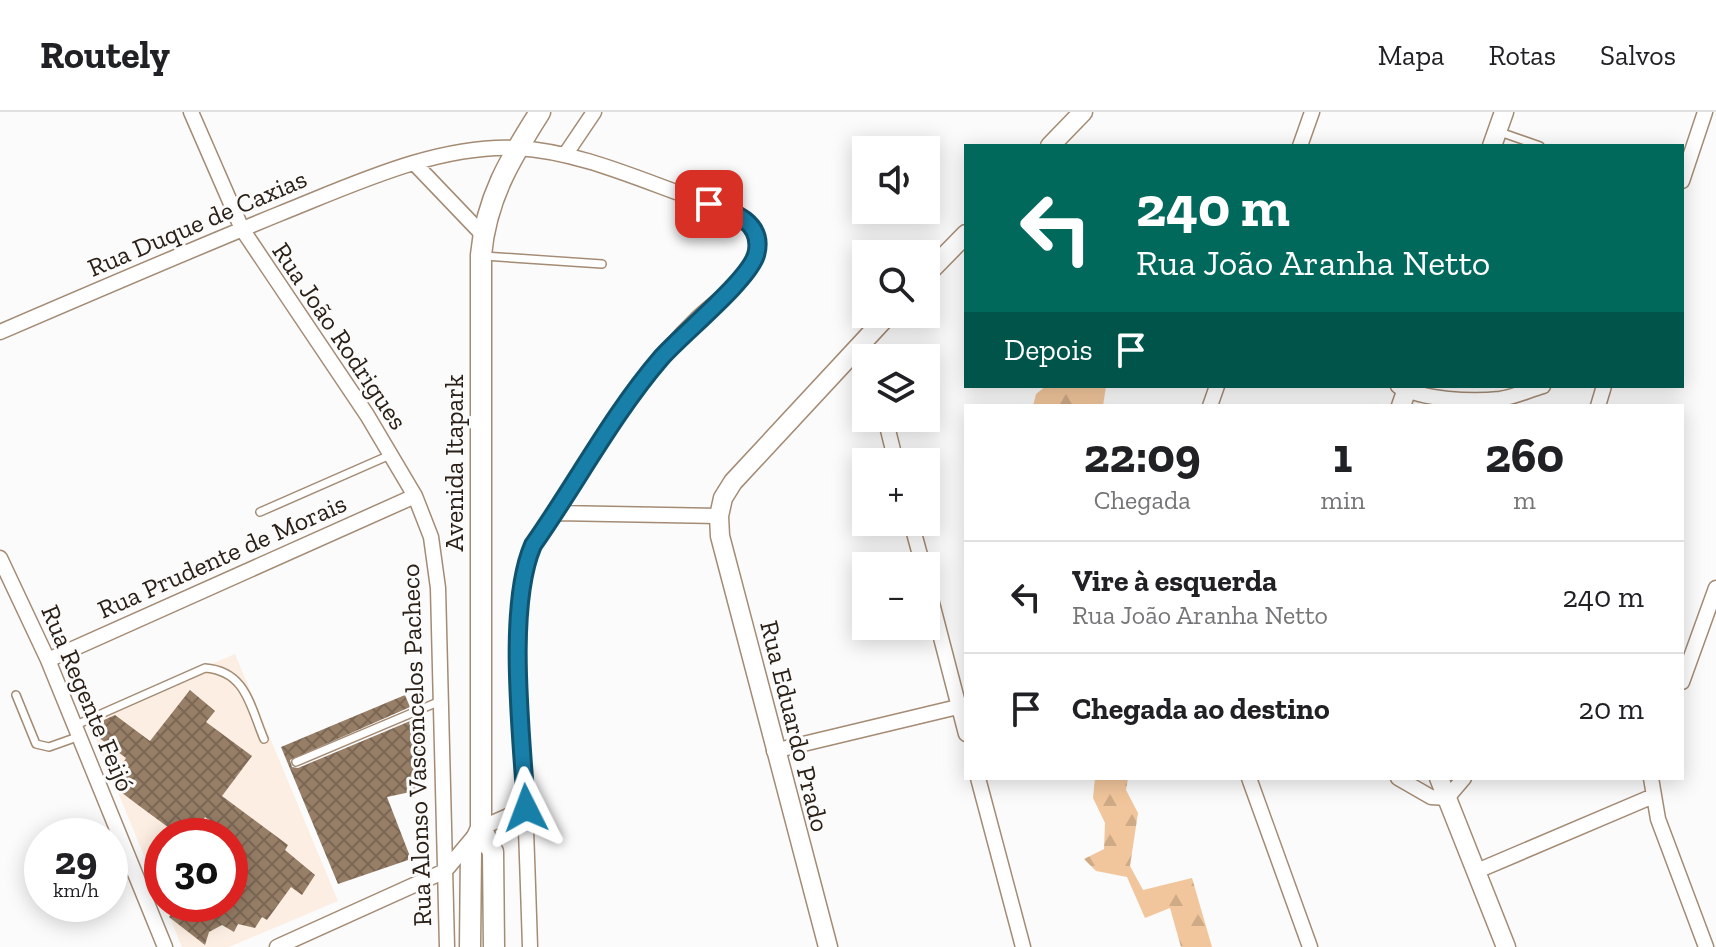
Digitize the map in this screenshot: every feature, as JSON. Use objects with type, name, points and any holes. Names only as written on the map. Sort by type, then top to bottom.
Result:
[{"type":"main road","name":"Avenida Itapark","points":[[470,947],[471,851],[481,828],[482,245],[498,181],[540,112]]},
{"type":"main road","name":"Avenida Itapark","points":[[481,828],[493,852],[494,947]]},
{"type":"street","name":"Rua João Rodrigues","points":[[191,112],[242,229],[415,496]]},
{"type":"street","points":[[565,155],[594,112]]},
{"type":"street","points":[[1052,144],[1083,112]]},
{"type":"street","points":[[1301,144],[1312,112]]},
{"type":"street","points":[[1494,138],[1504,112]]},
{"type":"street","points":[[1684,175],[1705,112]]},
{"type":"street","name":"Rua Duque de Caxias","points":[[0,332],[242,229],[416,165],[482,149],[517,148],[565,155],[726,209],[753,227],[757,248],[749,270],[660,359],[526,562],[520,601],[530,947]]},
{"type":"street","points":[[416,165],[482,245]]},
{"type":"street","points":[[940,261],[964,236]]},
{"type":"street","points":[[556,513],[719,516],[723,498],[733,482],[875,328]]},
{"type":"street","points":[[864,339],[865,344]]},
{"type":"street","points":[[1404,392],[1501,399],[1537,388]]},
{"type":"street","name":"Rua Prudente de Morais","points":[[48,660],[415,496]]},
{"type":"street","name":"Rua Alonso Vasconcelos Pacheco","points":[[415,496],[431,537],[437,577],[447,947]]},
{"type":"street","name":"Rua Eduardo Prado","points":[[719,516],[725,556],[774,751],[828,947]]},
{"type":"street","name":"Rua Regente Feijó","points":[[0,558],[78,730],[165,947]]},
{"type":"street","points":[[1684,676],[1716,588]]},
{"type":"street","points":[[774,751],[962,705],[940,629]]},
{"type":"street","points":[[979,780],[1023,947]]},
{"type":"street","points":[[1250,780],[1310,947]]},
{"type":"street","points":[[1401,780],[1431,797],[1447,798]]},
{"type":"street","points":[[1440,780],[1506,947]]},
{"type":"street","points":[[1447,798],[1462,780]]},
{"type":"street","points":[[1651,780],[1651,797],[1706,947]]},
{"type":"street","points":[[1477,871],[1651,797]]},
{"type":"street","points":[[277,947],[445,871],[481,828],[526,808]]},
{"type":"lane","points":[[1494,138],[1528,144]]},
{"type":"lane","points":[[482,245],[602,264]]},
{"type":"lane","points":[[260,512],[390,455]]},
{"type":"lane","points":[[16,695],[36,744],[49,747],[205,668],[223,669],[236,678],[264,739]]},
{"type":"lane","points":[[296,762],[438,702]]},
{"type":"shaded area","points":[[235,654],[338,901],[229,947],[182,947],[172,922],[248,922],[248,818],[144,818],[144,856],[92,730],[108,708]]},
{"type":"green space","points":[[1044,388],[1106,388],[1103,404],[1034,404],[1036,394]]},
{"type":"green space","points":[[1095,780],[1128,780],[1126,790],[1138,813],[1130,866],[1143,890],[1192,878],[1212,947],[1181,947],[1170,908],[1145,918],[1127,877],[1096,871],[1084,859],[1104,849],[1105,823],[1093,798]]},
{"type":"building","points":[[190,690],[215,711],[206,722],[252,756],[222,796],[288,845],[285,850],[315,875],[302,895],[291,887],[267,920],[262,917],[255,928],[238,924],[234,932],[222,925],[209,932],[205,945],[175,922],[248,922],[248,818],[156,818],[117,789],[113,780],[126,758],[94,734],[104,720],[115,715],[150,741]]},
{"type":"building","points":[[405,695],[410,707],[290,760],[292,767],[298,768],[415,719],[416,723],[426,721],[424,789],[387,797],[411,859],[338,884],[281,747]]},
{"type":"route","points":[[526,808],[520,682],[520,601],[526,562],[533,545],[631,397],[660,359],[749,270],[757,248],[753,227],[742,217],[709,204]]}]
